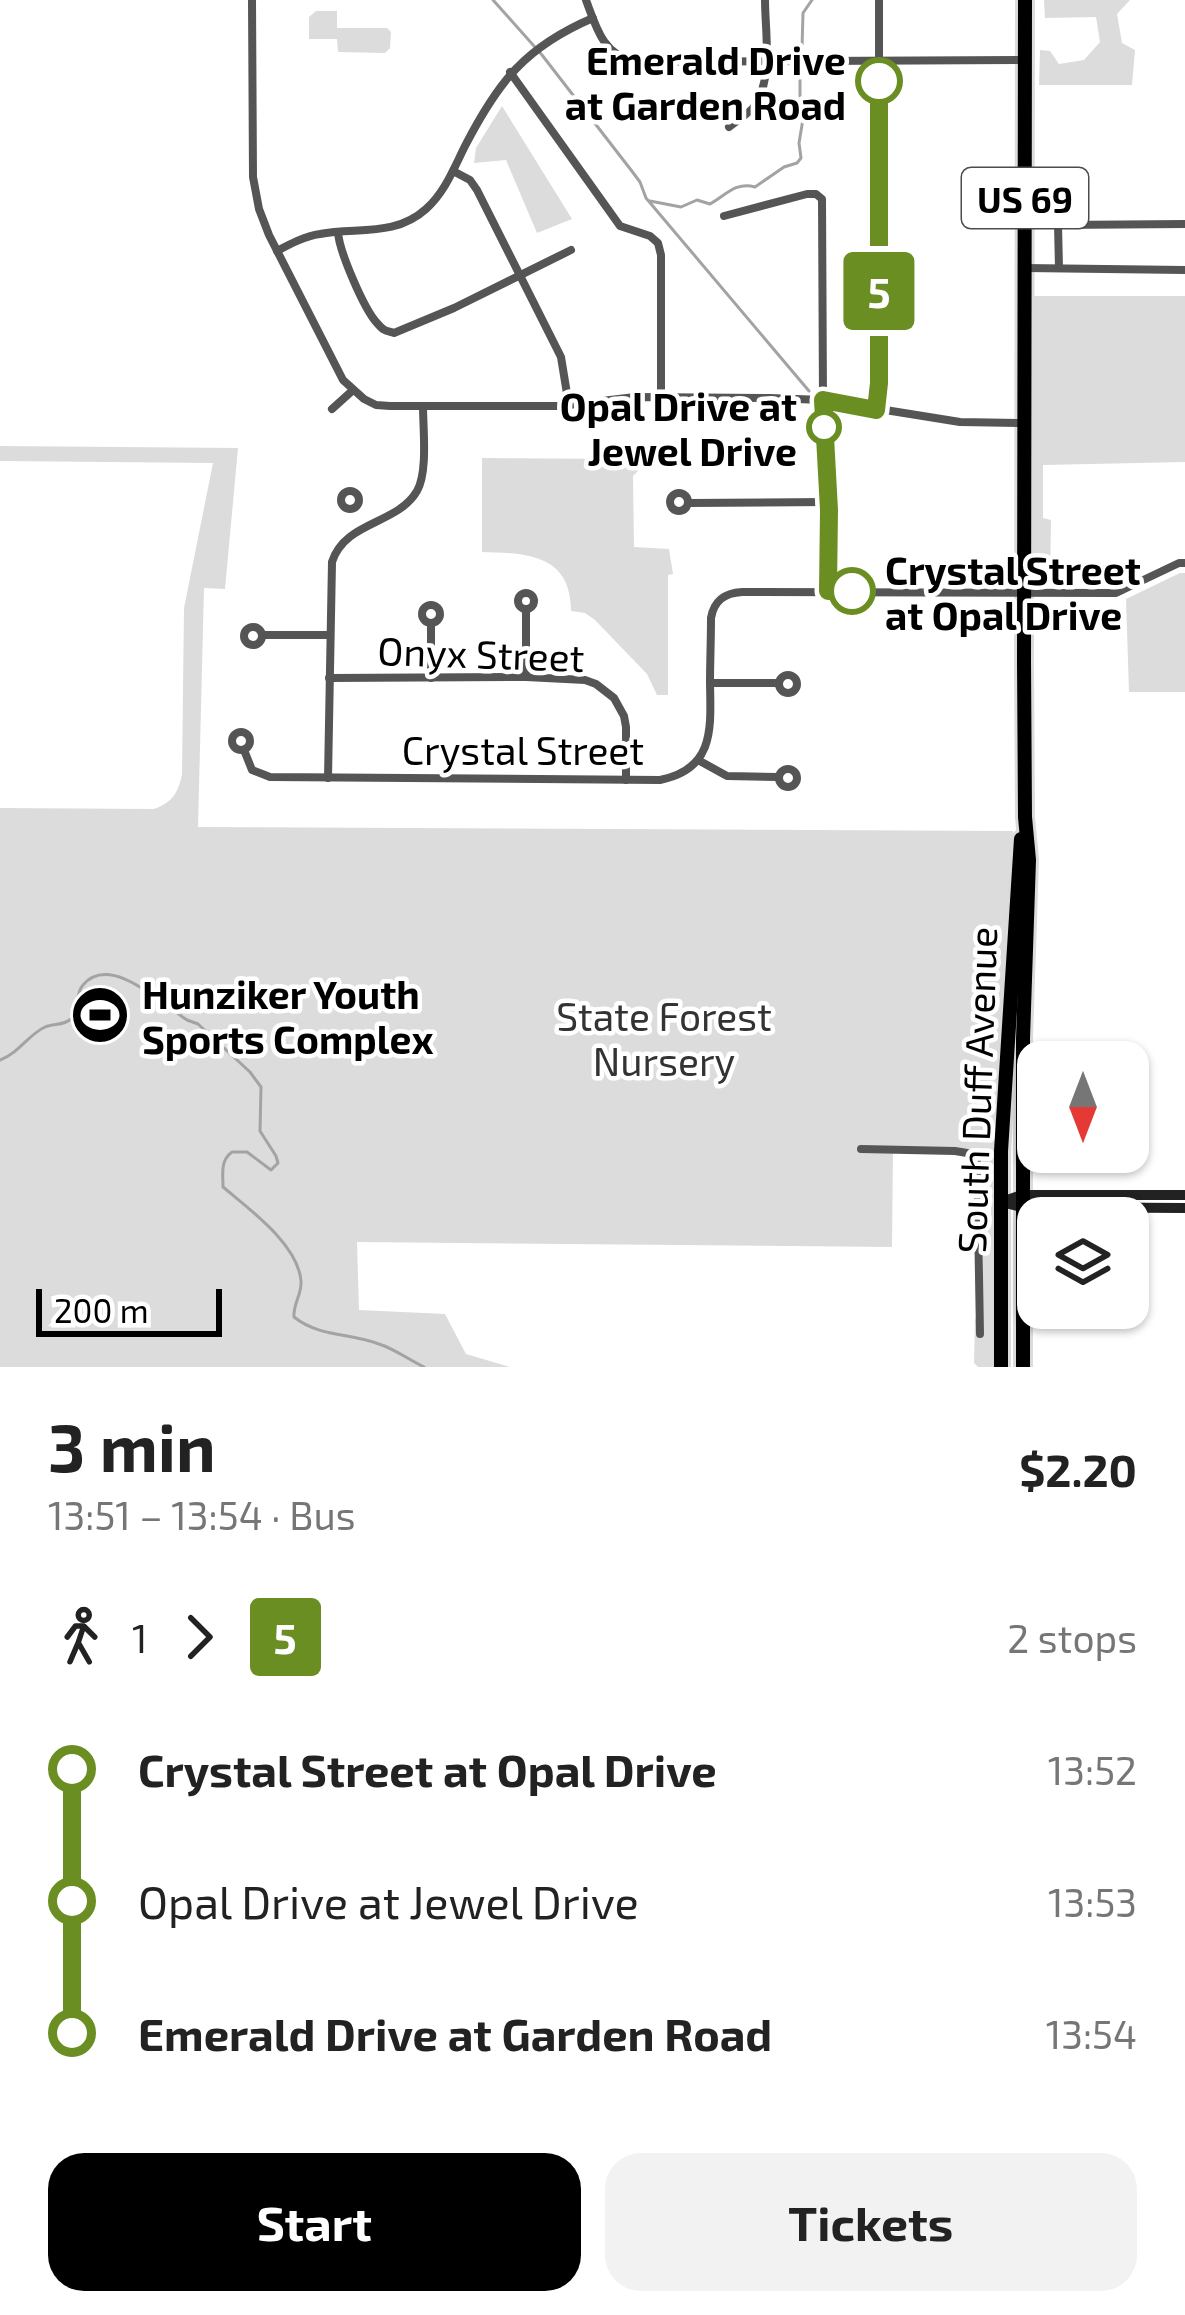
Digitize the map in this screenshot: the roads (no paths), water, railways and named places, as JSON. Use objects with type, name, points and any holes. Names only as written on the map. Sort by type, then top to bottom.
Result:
[{"type":"main road","name":"South Duff Avenue","points":[[1022,1197],[1029,860],[1025,817],[1024,0]]},
{"type":"main road","name":"South Duff Avenue","points":[[1001,1367],[1003,1115],[1025,817]]},
{"type":"main road","points":[[1131,1197],[1185,1195]]},
{"type":"main road","points":[[1001,1202],[1017,1201]]},
{"type":"main road","points":[[1149,1206],[1185,1208]]},
{"type":"main road","name":"South Duff Avenue","points":[[1022,1329],[1022,1367]]},
{"type":"street","points":[[252,0],[254,177],[263,221],[343,380],[376,405],[569,406],[635,397],[823,400],[959,422],[1025,424]]},
{"type":"street","points":[[586,0],[606,47],[623,59],[1024,60]]},
{"type":"street","points":[[729,127],[751,111],[760,97],[765,0]]},
{"type":"street","points":[[876,410],[879,0]]},
{"type":"street","points":[[277,251],[307,238],[393,228],[412,219],[434,201],[484,109],[510,72],[549,39],[593,18]]},
{"type":"street","points":[[510,72],[620,226],[658,243],[661,398]]},
{"type":"street","points":[[453,171],[477,190],[561,357],[569,406]]},
{"type":"street","points":[[724,216],[807,194],[822,199],[828,591]]},
{"type":"street","points":[[1059,268],[1058,225],[1185,224]]},
{"type":"street","points":[[338,232],[344,258],[371,315],[394,333],[571,250]]},
{"type":"street","points":[[1024,268],[1185,270]]},
{"type":"street","points":[[332,409],[352,391]]},
{"type":"street","points":[[328,778],[332,562],[339,544],[402,506],[417,491],[423,470],[423,406]]},
{"type":"street","points":[[688,502],[829,502]]},
{"type":"street","points":[[355,507],[365,526]]},
{"type":"street","name":"Crystal Street","points":[[244,750],[248,766],[262,776],[673,778],[698,760],[709,736],[711,618],[719,600],[733,592],[1116,593],[1185,563]]},
{"type":"street","points":[[526,609],[526,677]]},
{"type":"street","points":[[430,678],[431,623]]},
{"type":"street","points":[[262,635],[329,635]]},
{"type":"street","name":"Onyx Street","points":[[329,678],[585,680],[614,698],[624,716],[626,780]]},
{"type":"street","points":[[710,682],[778,683]]},
{"type":"street","points":[[698,760],[727,776],[778,778]]},
{"type":"street","points":[[861,1149],[974,1156],[979,1165],[980,1334]]},
{"type":"street","points":[[979,1202],[1001,1202]]},
{"type":"waterway","points":[[493,0],[631,170],[646,198],[809,391]]},
{"type":"waterway","points":[[802,48],[803,13],[812,0]]},
{"type":"waterway","points":[[650,201],[681,207],[697,200],[710,204],[736,188],[755,187],[797,163],[805,107],[800,76]]},
{"type":"waterway","points":[[0,1060],[39,1030],[71,1019],[80,989],[94,977],[107,975],[135,984],[198,1024],[261,1087],[260,1131],[278,1163],[271,1170],[247,1152],[232,1152],[224,1163],[223,1187],[271,1228],[291,1254],[301,1281],[294,1317],[314,1328],[385,1346],[424,1367]]},
{"type":"place","name":"Emerald Drive at Garden Road","points":[[879,81]]},
{"type":"place","name":"Opal Drive at Jewel Drive","points":[[824,427]]},
{"type":"place","name":"Crystal Street at Opal Drive","points":[[852,591]]},
{"type":"place","name":"Hunziker Youth Sports Complex","points":[[100,1015]]},
{"type":"park label","name":"State Forest Nursery","points":[[664,1038]]}]
